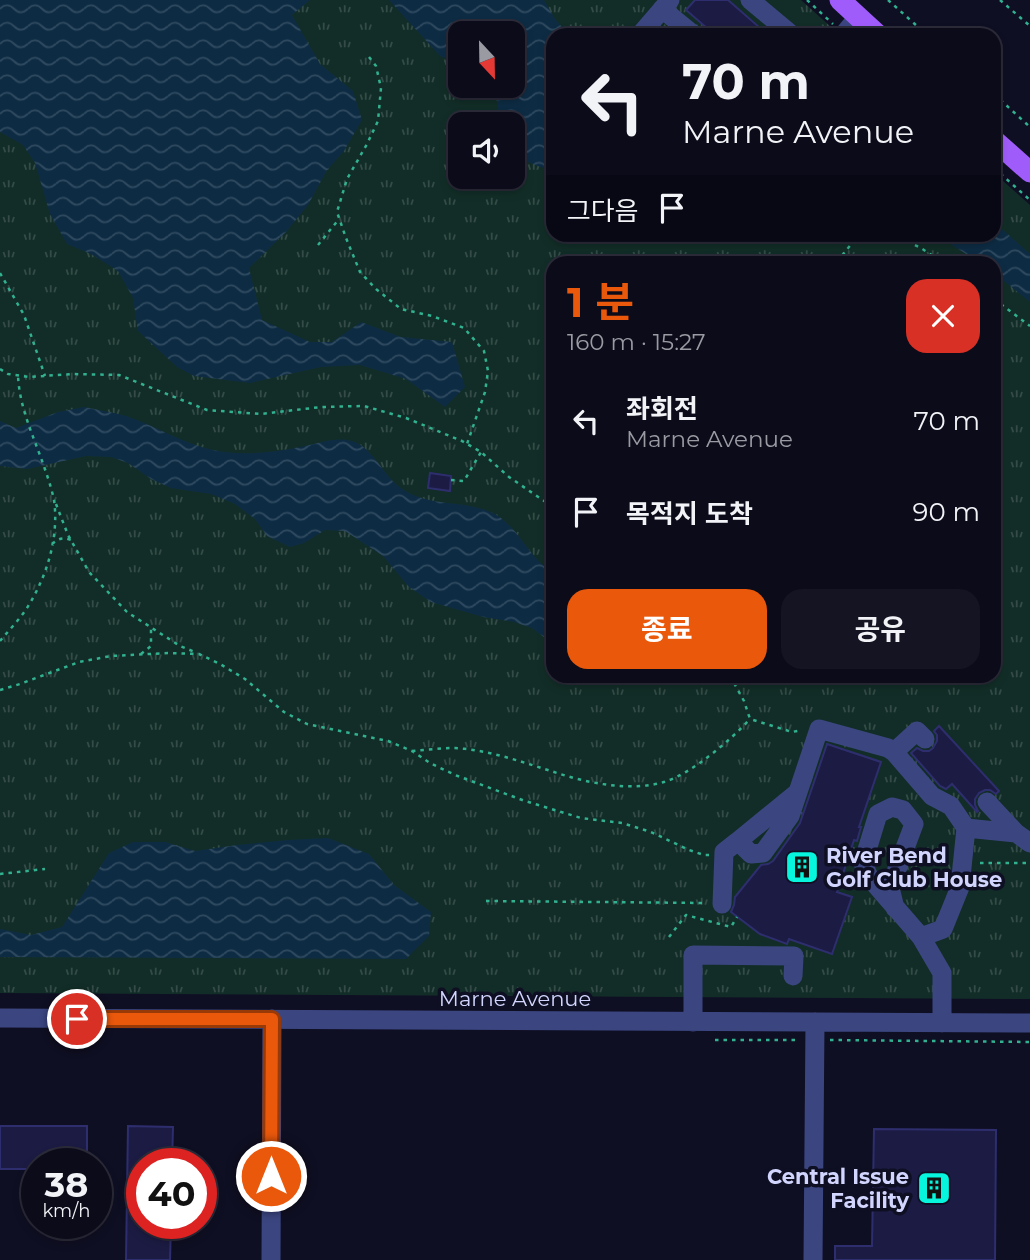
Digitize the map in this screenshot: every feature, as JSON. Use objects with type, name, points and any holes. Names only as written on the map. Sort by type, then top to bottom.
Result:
[{"type":"main road","points":[[840,0],[871,28]]},
{"type":"main road","points":[[1001,146],[1030,172]]},
{"type":"street","points":[[750,0],[784,28]]},
{"type":"street","points":[[646,28],[666,4],[688,28]]},
{"type":"street","points":[[848,28],[858,16]]},
{"type":"street","points":[[722,904],[731,847],[751,854],[763,853],[790,816],[820,729],[894,752],[932,796],[951,806],[966,828],[960,887],[943,929],[921,937]]},
{"type":"street","points":[[894,752],[917,731],[925,739]]},
{"type":"street","points":[[987,802],[1023,838]]},
{"type":"street","points":[[966,828],[1023,838]]},
{"type":"street","points":[[895,908],[921,937],[942,973],[942,1023]]},
{"type":"street","points":[[692,1022],[693,955],[793,948],[793,976]]},
{"type":"street","name":"Marne Avenue","points":[[0,1018],[1030,1023]]},
{"type":"street","points":[[271,1260],[272,1019]]},
{"type":"street","points":[[813,1260],[815,1022]]},
{"type":"path","points":[[807,0],[837,28]]},
{"type":"path","points":[[888,0],[919,28]]},
{"type":"path","points":[[1000,0],[1030,26]]},
{"type":"path","points":[[369,57],[376,66],[381,88],[378,121],[346,179],[337,212],[360,272],[376,289],[401,309],[432,316],[464,328],[484,351],[488,371],[485,392],[467,444]]},
{"type":"path","points":[[1001,100],[1030,127]]},
{"type":"path","points":[[1001,174],[1030,200]]},
{"type":"path","points":[[318,245],[339,219]]},
{"type":"path","points":[[909,242],[933,256]]},
{"type":"path","points":[[842,256],[852,243]]},
{"type":"path","points":[[0,273],[24,315],[45,376]]},
{"type":"path","points":[[1001,304],[1030,326]]},
{"type":"path","points":[[0,369],[8,374],[30,377],[119,375],[207,410],[261,414],[321,407],[364,406],[406,418],[467,444],[546,502]]},
{"type":"path","points":[[18,375],[27,420],[71,540],[89,572],[127,611],[151,628],[245,679],[284,712],[307,724],[388,741],[455,775],[525,801],[581,818],[622,823],[651,832],[704,855],[731,847]]},
{"type":"path","points":[[451,480],[464,481],[481,452]]},
{"type":"path","points":[[0,642],[30,603],[45,573],[56,519],[53,497]]},
{"type":"path","points":[[52,544],[65,537],[71,540]]},
{"type":"path","points":[[139,655],[152,646],[151,628]]},
{"type":"path","points":[[0,688],[79,662],[111,656],[199,654]]},
{"type":"path","points":[[734,683],[750,719]]},
{"type":"path","points":[[412,751],[454,748],[482,752],[519,760],[579,779],[626,787],[665,782],[689,770],[726,743],[750,719]]},
{"type":"path","points":[[750,719],[792,732],[808,728],[820,729]]},
{"type":"path","points":[[963,863],[1026,863]]},
{"type":"path","points":[[0,874],[46,869]]},
{"type":"path","points":[[486,901],[722,904]]},
{"type":"path","points":[[669,937],[685,915],[731,927],[737,917]]},
{"type":"green space","points":[[0,0],[801,0],[832,28],[546,28],[546,242],[1001,242],[1001,179],[1030,205],[1030,999],[0,993]]},
{"type":"water","points":[[0,0],[310,0],[292,15],[320,64],[353,91],[362,120],[344,151],[327,170],[308,205],[286,232],[249,268],[262,320],[310,342],[332,342],[361,322],[401,337],[452,342],[465,387],[445,407],[406,379],[360,365],[321,367],[250,383],[194,376],[177,367],[138,331],[133,298],[118,271],[91,254],[67,244],[50,214],[35,163],[23,145],[0,132]]},
{"type":"water","points":[[389,0],[544,0],[563,28],[546,28],[546,169],[525,161],[525,112],[499,112],[496,98],[525,98],[525,21],[448,21],[448,59],[440,56]]},
{"type":"water","points":[[1001,228],[1030,254],[1030,302],[1001,279],[1001,256],[969,256],[947,242],[1001,242]]},
{"type":"water","points":[[84,407],[126,416],[187,442],[225,452],[272,452],[339,439],[359,444],[395,483],[411,494],[488,511],[515,531],[546,567],[546,639],[532,628],[514,622],[483,617],[431,602],[409,587],[383,556],[345,531],[325,530],[304,543],[290,547],[267,536],[255,519],[235,504],[211,494],[171,488],[151,479],[128,463],[111,457],[86,456],[27,469],[0,466],[0,421],[16,428],[58,412]]},
{"type":"water","points":[[328,838],[369,854],[394,885],[431,912],[429,936],[406,959],[0,957],[0,929],[31,935],[62,927],[109,853],[133,842],[165,842],[195,851]]},
{"type":"building","points":[[695,0],[728,0],[760,28],[707,28],[686,10]]},
{"type":"building","points":[[430,473],[451,476],[450,491],[428,488]]},
{"type":"building","points":[[939,726],[999,791],[996,794],[990,790],[979,793],[975,799],[977,812],[952,784],[946,789],[940,786],[911,753],[917,748],[929,751],[933,748],[937,741],[934,731]]},
{"type":"building","name":"River Bend Golf Club House","points":[[827,744],[881,762],[859,827],[857,841],[854,840],[837,892],[852,897],[832,954],[789,939],[787,944],[760,934],[731,912],[735,897],[761,865],[773,861],[800,823]]},
{"type":"building","points":[[0,1126],[87,1126],[87,1148],[21,1148],[21,1169],[0,1169]]},
{"type":"building","points":[[128,1126],[173,1127],[172,1148],[128,1148]]},
{"type":"building","name":"Central Issue Facility","points":[[874,1129],[996,1130],[995,1260],[835,1260],[835,1246],[872,1246]]},
{"type":"building","points":[[126,1239],[171,1239],[170,1260],[126,1260]]},
{"type":"place","name":"River Bend Golf Club House","points":[[802,867]]},
{"type":"place","name":"Central Issue Facility","points":[[934,1188]]},
{"type":"route","points":[[77,1019],[272,1019],[271,1176]]}]
